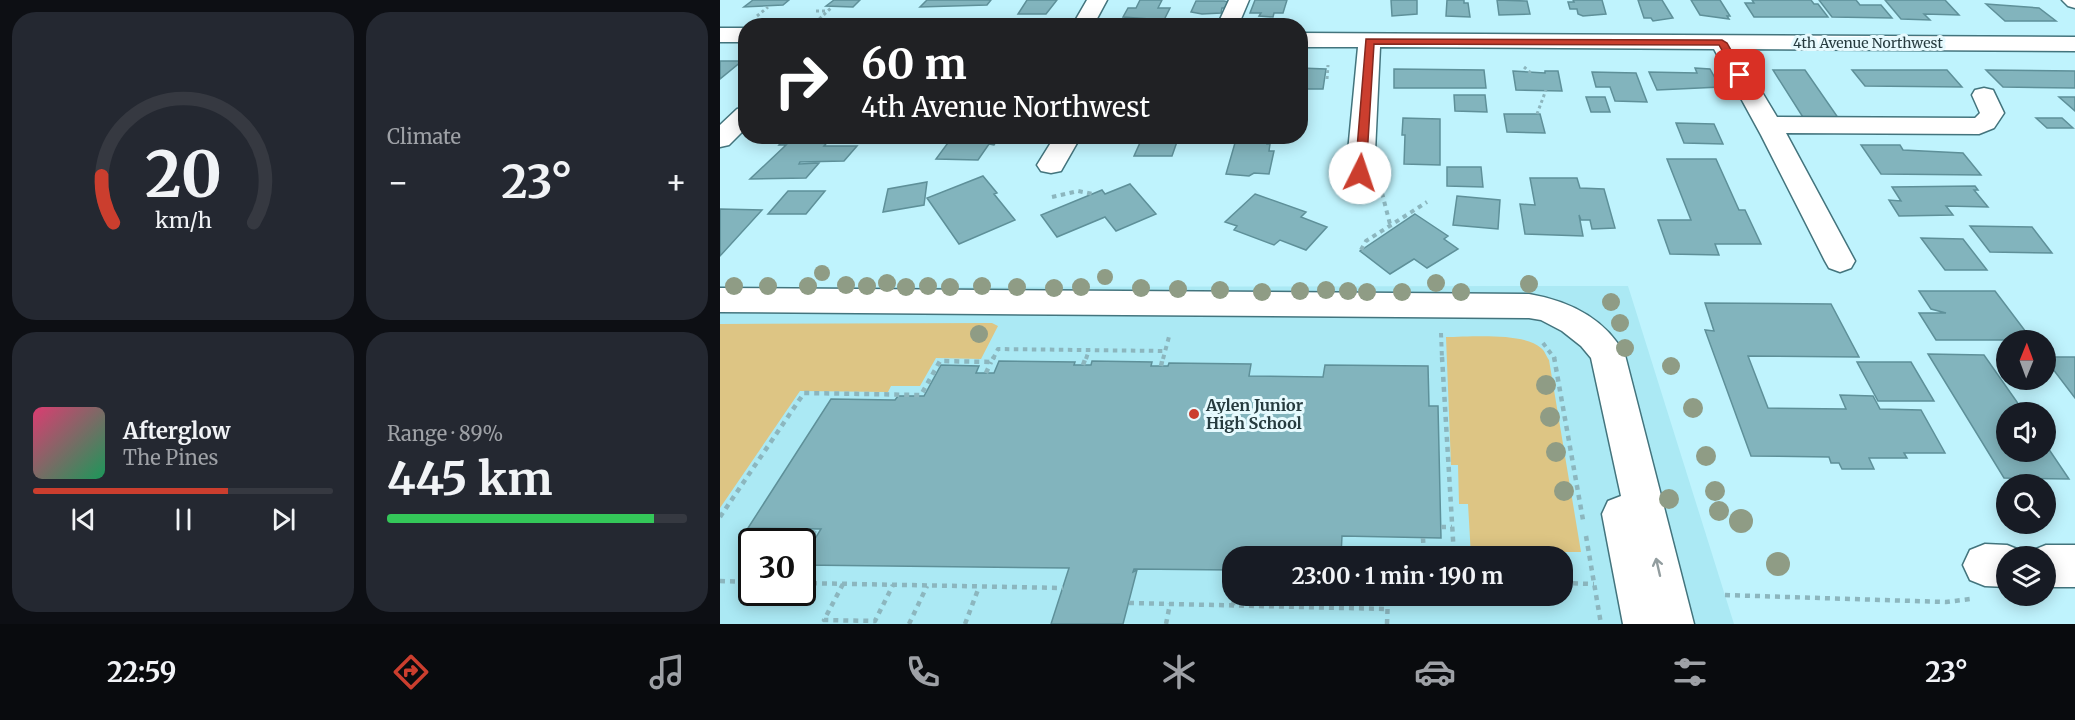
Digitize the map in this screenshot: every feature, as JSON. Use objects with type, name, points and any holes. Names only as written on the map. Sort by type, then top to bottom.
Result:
[{"type":"street","points":[[1087,18],[1097,0]]},
{"type":"street","points":[[1231,18],[1239,0]]},
{"type":"street","points":[[720,35],[738,35]]},
{"type":"street","name":"4th Avenue Northwest","points":[[1308,40],[2075,44]]},
{"type":"street","points":[[1360,173],[1369,41]]},
{"type":"street","points":[[1722,43],[1769,125],[1840,261]]},
{"type":"street","points":[[1769,125],[1979,126],[1985,123],[1992,113],[1984,95]]},
{"type":"street","points":[[720,139],[738,122]]},
{"type":"street","points":[[1051,165],[1063,144]]},
{"type":"street","points":[[720,300],[1517,306],[1550,311],[1580,326],[1608,355],[1671,624]]},
{"type":"street","points":[[720,314],[1529,317],[1557,327],[1577,342],[1588,364],[1604,420],[1646,624]]},
{"type":"street","points":[[2056,566],[2075,566]]},
{"type":"path","points":[[816,11],[830,10],[821,18]]},
{"type":"path","points":[[1319,65],[1328,65],[1327,78]]},
{"type":"path","points":[[1537,114],[1546,90]]},
{"type":"path","points":[[1052,197],[1078,191],[1093,194]]},
{"type":"path","points":[[1382,193],[1391,227]]},
{"type":"path","points":[[1361,250],[1362,244],[1427,202]]},
{"type":"path","points":[[1161,366],[1172,326]]},
{"type":"path","points":[[1451,331],[1440,331],[1453,546]]},
{"type":"path","points":[[1537,340],[1553,354],[1557,363],[1584,522]]},
{"type":"path","points":[[986,373],[998,349],[1164,351]]},
{"type":"path","points":[[1083,365],[1089,350]]},
{"type":"path","points":[[720,517],[804,393],[921,395],[940,361],[991,362]]},
{"type":"path","points":[[1441,526],[1452,527]]},
{"type":"path","points":[[1585,532],[1601,624]]},
{"type":"path","points":[[1423,538],[1423,546]]},
{"type":"path","points":[[1725,595],[1962,601],[1983,593],[1994,565]]},
{"type":"path","points":[[720,581],[738,582]]},
{"type":"path","points":[[816,583],[1063,588]]},
{"type":"path","points":[[1573,583],[1594,584]]},
{"type":"path","points":[[843,584],[824,620],[877,623],[893,585]]},
{"type":"path","points":[[909,624],[927,585]]},
{"type":"path","points":[[965,624],[980,587]]},
{"type":"path","points":[[1129,603],[1222,605]]},
{"type":"path","points":[[1166,624],[1170,604]]},
{"type":"path","points":[[1272,606],[1387,609]]},
{"type":"path","points":[[1387,606],[1387,624]]},
{"type":"shaded area","name":"Aylen Junior High School","points":[[1628,286],[1734,624],[720,624],[720,287]]},
{"type":"shaded area","points":[[992,323],[998,326],[981,359],[936,358],[920,386],[891,386],[888,392],[800,391],[720,508],[720,324]]},
{"type":"shaded area","points":[[1446,337],[1509,337],[1533,343],[1541,348],[1549,360],[1581,552],[1573,552],[1573,546],[1470,546],[1468,504],[1459,504],[1458,465],[1451,465]]},
{"type":"building","points":[[753,0],[789,0],[783,5],[744,7]]},
{"type":"building","points":[[834,0],[860,0],[853,7],[826,6]]},
{"type":"building","points":[[927,0],[991,0],[987,5],[920,7]]},
{"type":"building","points":[[1027,0],[1057,0],[1046,14],[1018,14]]},
{"type":"building","points":[[1140,0],[1162,0],[1158,8],[1170,8],[1165,18],[1123,17],[1128,8],[1136,8]]},
{"type":"building","points":[[1255,0],[1287,0],[1283,13],[1274,13],[1273,17],[1259,16],[1261,13],[1250,13]]},
{"type":"building","points":[[1391,0],[1417,0],[1417,14],[1392,16]]},
{"type":"building","points":[[1447,0],[1464,0],[1464,3],[1468,3],[1470,17],[1446,16]]},
{"type":"building","points":[[1497,0],[1527,1],[1530,14],[1499,15]]},
{"type":"building","points":[[1573,0],[1602,0],[1606,14],[1583,16],[1578,14],[1577,9],[1570,9],[1568,2],[1574,2]]},
{"type":"building","points":[[1638,0],[1662,0],[1673,18],[1653,21],[1651,18],[1644,18]]},
{"type":"building","points":[[1691,0],[1720,0],[1730,16],[1727,16],[1729,19],[1700,15]]},
{"type":"building","points":[[1752,0],[1811,0],[1814,4],[1818,4],[1828,17],[1754,17],[1745,3],[1754,3]]},
{"type":"building","points":[[1819,0],[1856,0],[1860,5],[1881,5],[1892,18],[1832,17]]},
{"type":"building","points":[[1885,0],[1945,0],[1959,15],[1924,14],[1930,20],[1901,19]]},
{"type":"building","points":[[1196,1],[1229,2],[1227,8],[1222,8],[1221,13],[1202,14],[1191,12]]},
{"type":"building","points":[[1986,4],[2039,8],[2056,21],[2005,21]]},
{"type":"building","points":[[720,61],[738,61],[738,64],[720,79]]},
{"type":"building","points":[[1308,68],[1326,69],[1323,89],[1308,89]]},
{"type":"building","points":[[1695,68],[1710,69],[1720,87],[1657,90],[1649,72],[1697,73]]},
{"type":"building","points":[[1394,69],[1484,70],[1486,88],[1394,88]]},
{"type":"building","points":[[1773,70],[1805,70],[1841,122],[1806,122]]},
{"type":"building","points":[[1852,70],[1947,70],[1962,87],[1865,86]]},
{"type":"building","points":[[1986,70],[2075,71],[2075,88],[2003,87]]},
{"type":"building","points":[[1513,71],[1545,73],[1545,71],[1558,71],[1562,91],[1516,90]]},
{"type":"building","points":[[1592,72],[1636,73],[1647,102],[1615,101],[1610,87],[1596,87]]},
{"type":"building","points":[[1454,95],[1485,95],[1487,112],[1455,111]]},
{"type":"building","points":[[1586,97],[1605,97],[1610,112],[1591,112]]},
{"type":"building","points":[[2059,97],[2075,97],[2075,111]]},
{"type":"building","points":[[1504,114],[1540,114],[1545,133],[1507,132]]},
{"type":"building","points":[[1403,118],[1440,119],[1440,165],[1404,164]]},
{"type":"building","points":[[2036,118],[2062,118],[2073,128],[2047,128]]},
{"type":"building","points":[[1676,123],[1714,124],[1723,144],[1684,143]]},
{"type":"building","points":[[826,144],[824,146],[857,146],[844,161],[800,162],[799,164],[819,163],[806,178],[750,179],[786,145],[779,145]]},
{"type":"building","points":[[947,144],[989,144],[978,160],[936,159]]},
{"type":"building","points":[[1139,144],[1176,144],[1172,156],[1134,156]]},
{"type":"building","points":[[1235,144],[1270,144],[1269,151],[1274,151],[1269,174],[1254,173],[1249,176],[1226,174]]},
{"type":"building","points":[[1861,145],[1900,145],[1903,150],[1963,153],[1981,175],[1881,174]]},
{"type":"building","points":[[1667,159],[1716,159],[1739,210],[1745,210],[1761,244],[1715,244],[1719,255],[1670,254],[1658,220],[1691,220]]},
{"type":"building","points":[[1447,167],[1481,167],[1483,187],[1447,186]]},
{"type":"building","points":[[983,176],[1015,220],[959,244],[927,198]]},
{"type":"building","points":[[1530,178],[1577,178],[1580,188],[1604,189],[1615,228],[1592,229],[1590,220],[1581,220],[1579,215],[1583,236],[1525,234],[1520,204],[1535,205]]},
{"type":"building","points":[[927,182],[924,205],[883,212],[888,189]]},
{"type":"building","points":[[1130,184],[1156,214],[1116,231],[1105,217],[1057,237],[1041,215],[1102,190],[1105,194]]},
{"type":"building","points":[[1975,186],[1978,190],[1974,190],[1988,207],[1946,206],[1953,215],[1899,216],[1889,200],[1901,201],[1892,187]]},
{"type":"building","points":[[788,191],[825,191],[806,214],[768,214]]},
{"type":"building","points":[[1255,194],[1306,212],[1301,217],[1327,227],[1306,250],[1280,240],[1274,245],[1234,230],[1237,226],[1225,222]]},
{"type":"building","points":[[1457,196],[1500,200],[1498,229],[1453,225]]},
{"type":"building","points":[[720,209],[762,210],[720,256]]},
{"type":"building","points":[[1415,214],[1448,236],[1444,239],[1458,249],[1427,268],[1414,259],[1390,274],[1360,251]]},
{"type":"building","points":[[1970,226],[2032,227],[2052,253],[1990,252]]},
{"type":"building","points":[[1921,238],[1963,239],[1987,270],[1945,270]]},
{"type":"building","points":[[1919,291],[1995,291],[2024,330],[1996,330],[1996,340],[1936,340],[1919,313],[1946,313],[1931,309]]},
{"type":"building","points":[[1705,303],[1831,304],[1859,357],[1748,356],[1768,408],[1846,409],[1840,395],[1873,396],[1880,409],[1921,410],[1945,453],[1904,453],[1907,458],[1869,458],[1874,469],[1842,469],[1839,463],[1831,463],[1829,457],[1751,456],[1705,330],[1714,331]]},
{"type":"building","points":[[1928,354],[1984,355],[1996,372],[1996,390],[2009,390],[2017,402],[1996,402],[1996,462],[2056,462],[2056,460],[2069,479],[2056,479],[2056,474],[2002,474]]},
{"type":"building","points":[[2056,357],[2075,357],[2075,398],[2056,373]]},
{"type":"building","name":"Aylen Junior High School","points":[[999,361],[1075,362],[1074,365],[1091,365],[1092,361],[1152,362],[1151,366],[1168,366],[1169,363],[1251,364],[1249,376],[1323,377],[1325,365],[1428,366],[1429,406],[1438,406],[1441,538],[1342,536],[1342,546],[1222,546],[1222,570],[1134,569],[1133,572],[1137,570],[1123,624],[1051,624],[1069,568],[816,565],[816,537],[821,529],[748,528],[831,399],[895,400],[898,396],[924,396],[941,365],[979,366],[976,373],[994,373]]},
{"type":"building","points":[[1857,362],[1911,362],[1934,401],[1878,401]]},
{"type":"place","name":"Aylen Junior High School","points":[[1194,414]]},
{"type":"route","points":[[1360,173],[1369,41],[1722,43],[1740,75]]}]
